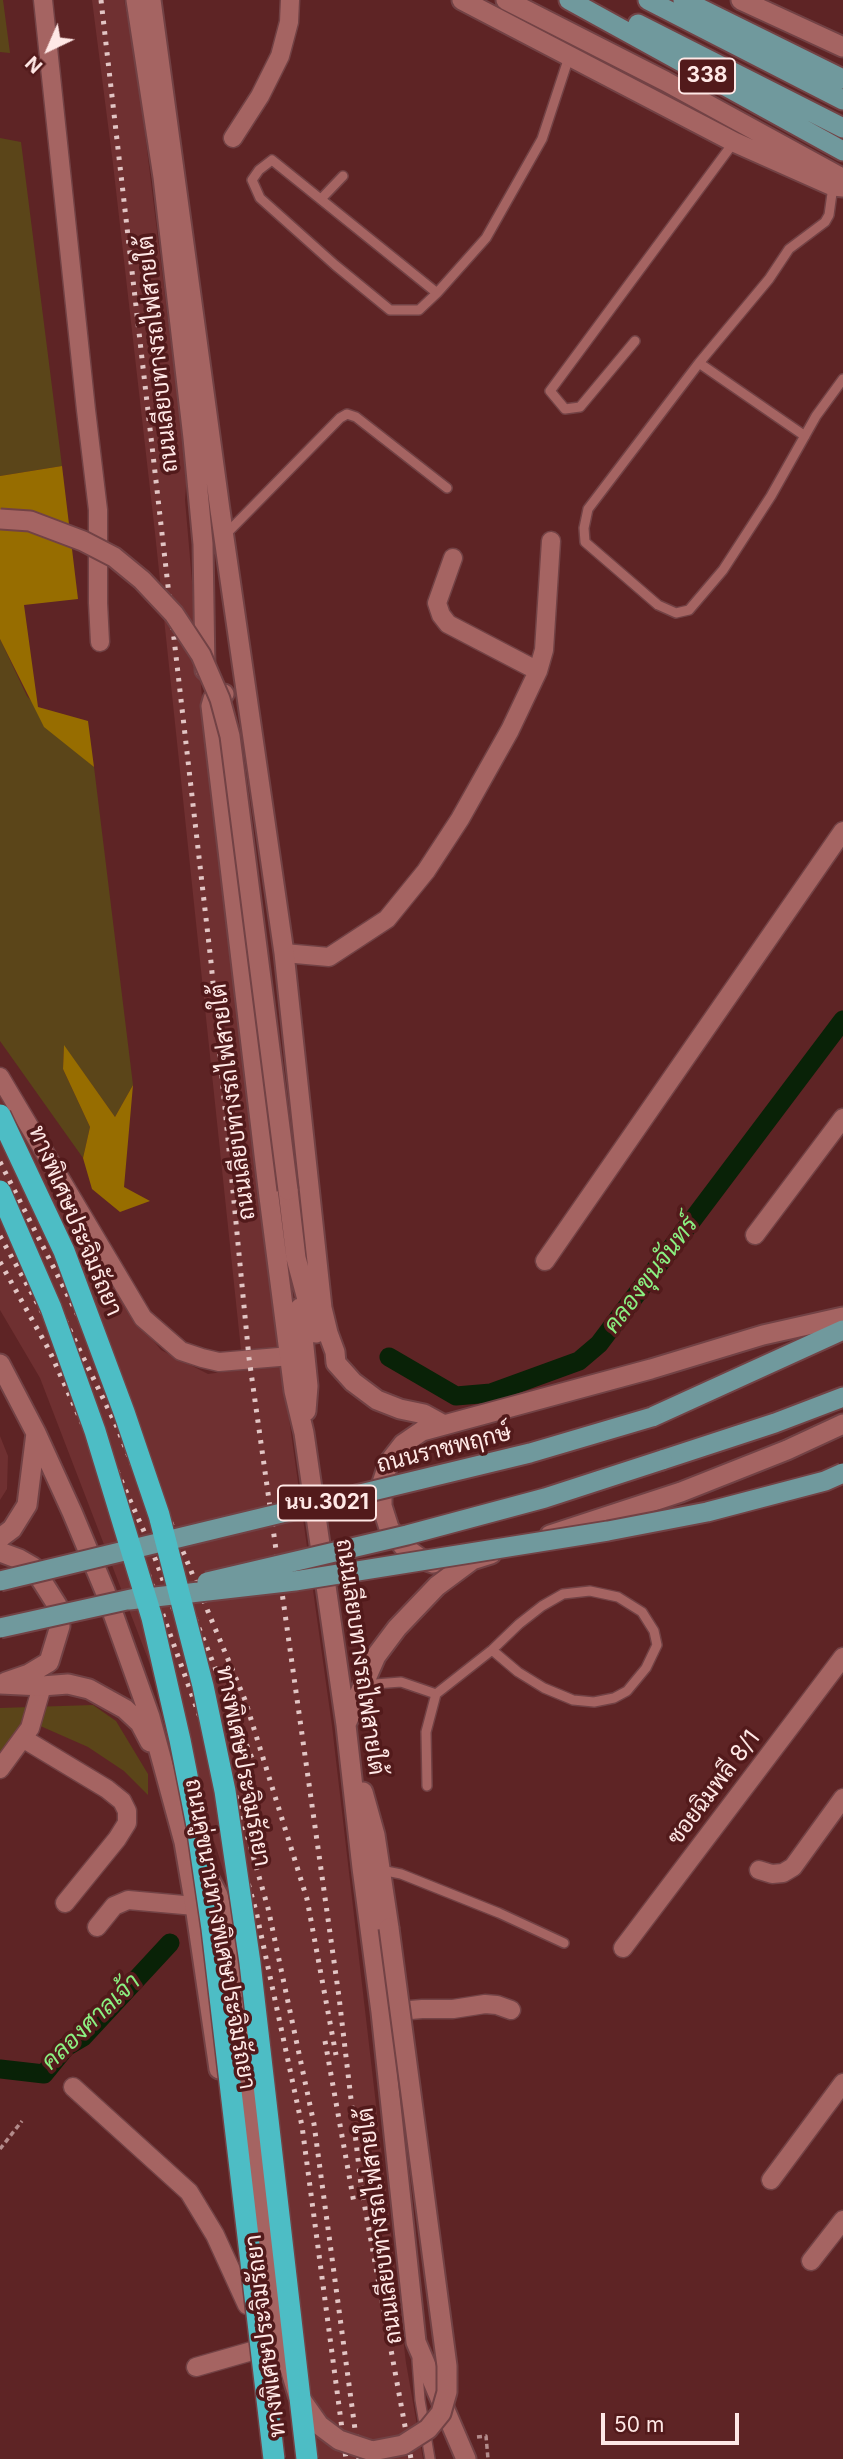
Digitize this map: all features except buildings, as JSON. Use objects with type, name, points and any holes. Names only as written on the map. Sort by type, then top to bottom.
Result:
[{"type":"highway","name":"ทางพิเศษประจิมรัถยา","points":[[0,1115],[64,1251],[124,1412],[159,1515],[203,1686],[225,1791],[250,1962],[307,2459]]},
{"type":"highway","name":"ทางพิเศษประจิมรัถยา","points":[[0,1191],[51,1308],[95,1431],[152,1618],[180,1740],[197,1826],[212,1929],[274,2459]]},
{"type":"main road","name":"ถนนเลียบทางรถไฟสายใต้","points":[[136,0],[163,177],[193,438],[203,544],[205,679],[212,690],[223,694]]},
{"type":"main road","name":"ถนนเลียบทางรถไฟสายใต้","points":[[151,0],[284,953],[323,1308],[336,1363]]},
{"type":"main road","points":[[462,0],[734,142],[840,184]]},
{"type":"main road","name":"338","points":[[506,0],[665,80],[840,184]]},
{"type":"main road","name":"338","points":[[570,0],[843,151]]},
{"type":"main road","name":"338","points":[[591,0],[843,128]]},
{"type":"main road","name":"338","points":[[648,0],[843,100]]},
{"type":"main road","name":"338","points":[[683,0],[843,79]]},
{"type":"main road","points":[[741,0],[843,47]]},
{"type":"main road","points":[[772,0],[843,47]]},
{"type":"main road","points":[[0,519],[30,521],[83,541],[114,557],[142,580],[174,614],[201,655],[220,699],[230,736],[296,1258],[307,1386],[304,1433]]},
{"type":"main road","name":"ถนนเลียบทางรถไฟสายใต้","points":[[243,673],[243,680],[236,690],[213,699],[211,706],[269,1197],[295,1391],[304,1433],[349,1748],[381,2012],[416,2342],[466,2459]]},
{"type":"main road","points":[[296,1258],[318,1338],[327,1356],[353,1382],[377,1400],[424,1414],[443,1424]]},
{"type":"main road","name":"ถนนราชพฤกษ์","points":[[472,1560],[439,1563],[421,1559],[403,1546],[389,1528],[382,1506],[382,1483],[389,1462],[403,1444],[422,1431],[763,1335],[843,1317]]},
{"type":"main road","name":"ถนนราชพฤกษ์","points":[[0,1581],[530,1453],[652,1417],[843,1330]]},
{"type":"main road","name":"ถนนคู่ขนานทางพิเศษประจิมรัถยา","points":[[0,1364],[36,1433],[105,1591],[150,1717],[184,1842],[230,2128],[265,2459]]},
{"type":"main road","name":"นบ.3021","points":[[0,1628],[407,1535],[545,1498],[775,1423],[843,1396]]},
{"type":"main road","points":[[346,1725],[376,1656],[397,1628],[437,1586],[472,1560],[681,1492],[787,1450],[843,1424]]},
{"type":"main road","points":[[0,1538],[12,1529],[27,1505],[36,1433]]},
{"type":"main road","points":[[129,1600],[295,1581],[707,1513],[825,1481],[843,1473]]},
{"type":"main road","points":[[0,1552],[33,1567],[57,1605],[60,1626],[49,1662],[29,1674],[0,1684]]},
{"type":"main road","points":[[0,1684],[68,1684],[89,1689],[125,1709],[140,1723],[167,1774]]},
{"type":"main road","points":[[184,1842],[211,1879],[218,1895],[228,1941],[276,2308],[298,2395],[319,2425],[339,2440],[372,2451],[403,2445],[428,2429],[441,2413],[447,2392],[447,2366],[381,1870],[368,1811],[349,1748]]},
{"type":"street","points":[[43,0],[99,510],[97,603],[100,642]]},
{"type":"street","points":[[233,138],[260,96],[280,56],[289,22],[290,0]]},
{"type":"street","points":[[284,953],[329,957],[387,919],[426,872],[460,819],[510,730],[538,671],[544,650],[551,541]]},
{"type":"street","points":[[453,558],[437,603],[441,615],[448,624],[538,671]]},
{"type":"street","points":[[545,1261],[843,831]]},
{"type":"street","points":[[0,1077],[143,1318],[181,1351],[202,1358],[219,1362],[291,1356]]},
{"type":"street","points":[[755,1235],[843,1118]]},
{"type":"street","name":"ซอยฉิมพลี 8/1","points":[[623,1948],[843,1657]]},
{"type":"street","points":[[0,1769],[30,1728],[42,1686]]},
{"type":"street","points":[[24,1739],[107,1789],[122,1801],[127,1811],[127,1823],[117,1839],[65,1903]]},
{"type":"street","points":[[759,1870],[772,1874],[782,1873],[793,1867],[843,1798]]},
{"type":"street","points":[[97,1927],[114,1906],[128,1899],[195,1906]]},
{"type":"street","points":[[381,2012],[453,2009],[485,2004],[497,2004],[511,2010]]},
{"type":"street","points":[[771,2180],[843,2083]]},
{"type":"street","points":[[73,2087],[189,2192],[215,2235],[247,2305]]},
{"type":"street","points":[[811,2261],[843,2220]]},
{"type":"street","points":[[196,2367],[252,2351]]},
{"type":"lane","points":[[437,293],[272,160],[259,170],[252,180],[260,198],[390,310],[419,310],[437,293],[486,238],[542,139],[569,57]]},
{"type":"lane","points":[[635,341],[580,407],[565,409],[550,391],[734,142]]},
{"type":"lane","points":[[321,200],[343,176]]},
{"type":"lane","points":[[840,184],[825,222],[789,249],[769,279],[699,363],[588,509],[584,528],[585,542],[658,605],[676,613],[689,610],[723,570],[771,496],[816,416],[843,379]]},
{"type":"lane","points":[[699,363],[805,436]]},
{"type":"lane","points":[[224,536],[347,414],[356,417],[447,488]]},
{"type":"lane","points":[[427,1786],[426,1732],[436,1694],[542,1606],[563,1594],[590,1591],[618,1597],[642,1612],[654,1630],[657,1645],[646,1668],[627,1691],[614,1698],[594,1702],[573,1700],[544,1688],[518,1672],[492,1650]]},
{"type":"lane","points":[[362,1685],[401,1682],[436,1694]]},
{"type":"lane","points":[[381,1870],[401,1874],[564,1942]]},
{"type":"lane","points":[[416,2342],[419,2400],[430,2459]]},
{"type":"path","points":[[0,2149],[22,2121]]},
{"type":"path","points":[[486,2436],[488,2459]]},
{"type":"shaded area","points":[[0,0],[3,0],[10,53],[0,52]]},
{"type":"shaded area","points":[[92,0],[124,0],[136,61],[187,473],[185,500],[203,709],[282,1368],[332,1726],[406,2363],[423,2459],[317,2459],[269,2026],[217,1850],[148,1659],[40,1378],[0,1310],[0,1094],[134,1317],[161,1350],[208,1374],[243,1369],[155,533]]},
{"type":"shaded area","points":[[0,138],[21,142],[62,466],[0,476]]},
{"type":"shaded area","points":[[62,466],[78,599],[24,605],[38,707],[88,721],[94,767],[44,727],[0,639],[0,476]]},
{"type":"shaded area","points":[[0,639],[27,696],[75,750],[94,767],[133,1085],[115,1117],[64,1046],[63,1069],[90,1127],[83,1158],[0,1041]]},
{"type":"shaded area","points":[[64,1045],[115,1117],[133,1085],[124,1187],[150,1201],[120,1212],[92,1189],[83,1158],[90,1127],[63,1069]]},
{"type":"shaded area","points":[[0,1436],[8,1456],[7,1489],[0,1500]]},
{"type":"shaded area","points":[[93,1705],[116,1721],[148,1774],[148,1795],[124,1771],[88,1747],[29,1721],[0,1758],[0,1708]]},
{"type":"waterway","name":"คลองขุนจันทร์","points":[[389,1357],[456,1396],[491,1393],[579,1361],[599,1344],[843,1020]]},
{"type":"waterway","name":"คลองศาลเจ้า","points":[[0,2069],[44,2074],[66,2047],[83,2037],[170,1943]]},
{"type":"railway","points":[[101,0],[211,962],[249,1358],[339,1997],[362,2193]]},
{"type":"railway","points":[[0,1162],[94,1347],[245,1700],[307,1899],[336,2055]]},
{"type":"railway","points":[[0,1200],[48,1285],[117,1427],[258,1773]]},
{"type":"railway","points":[[0,1236],[60,1344],[151,1547],[217,1730],[268,1908],[314,2124],[359,2459]]},
{"type":"railway","points":[[0,1262],[49,1350],[140,1551],[206,1734],[256,1911],[302,2126],[346,2459]]},
{"type":"railway","points":[[325,2041],[354,2203]]},
{"type":"railway","points":[[361,2186],[411,2459]]}]
